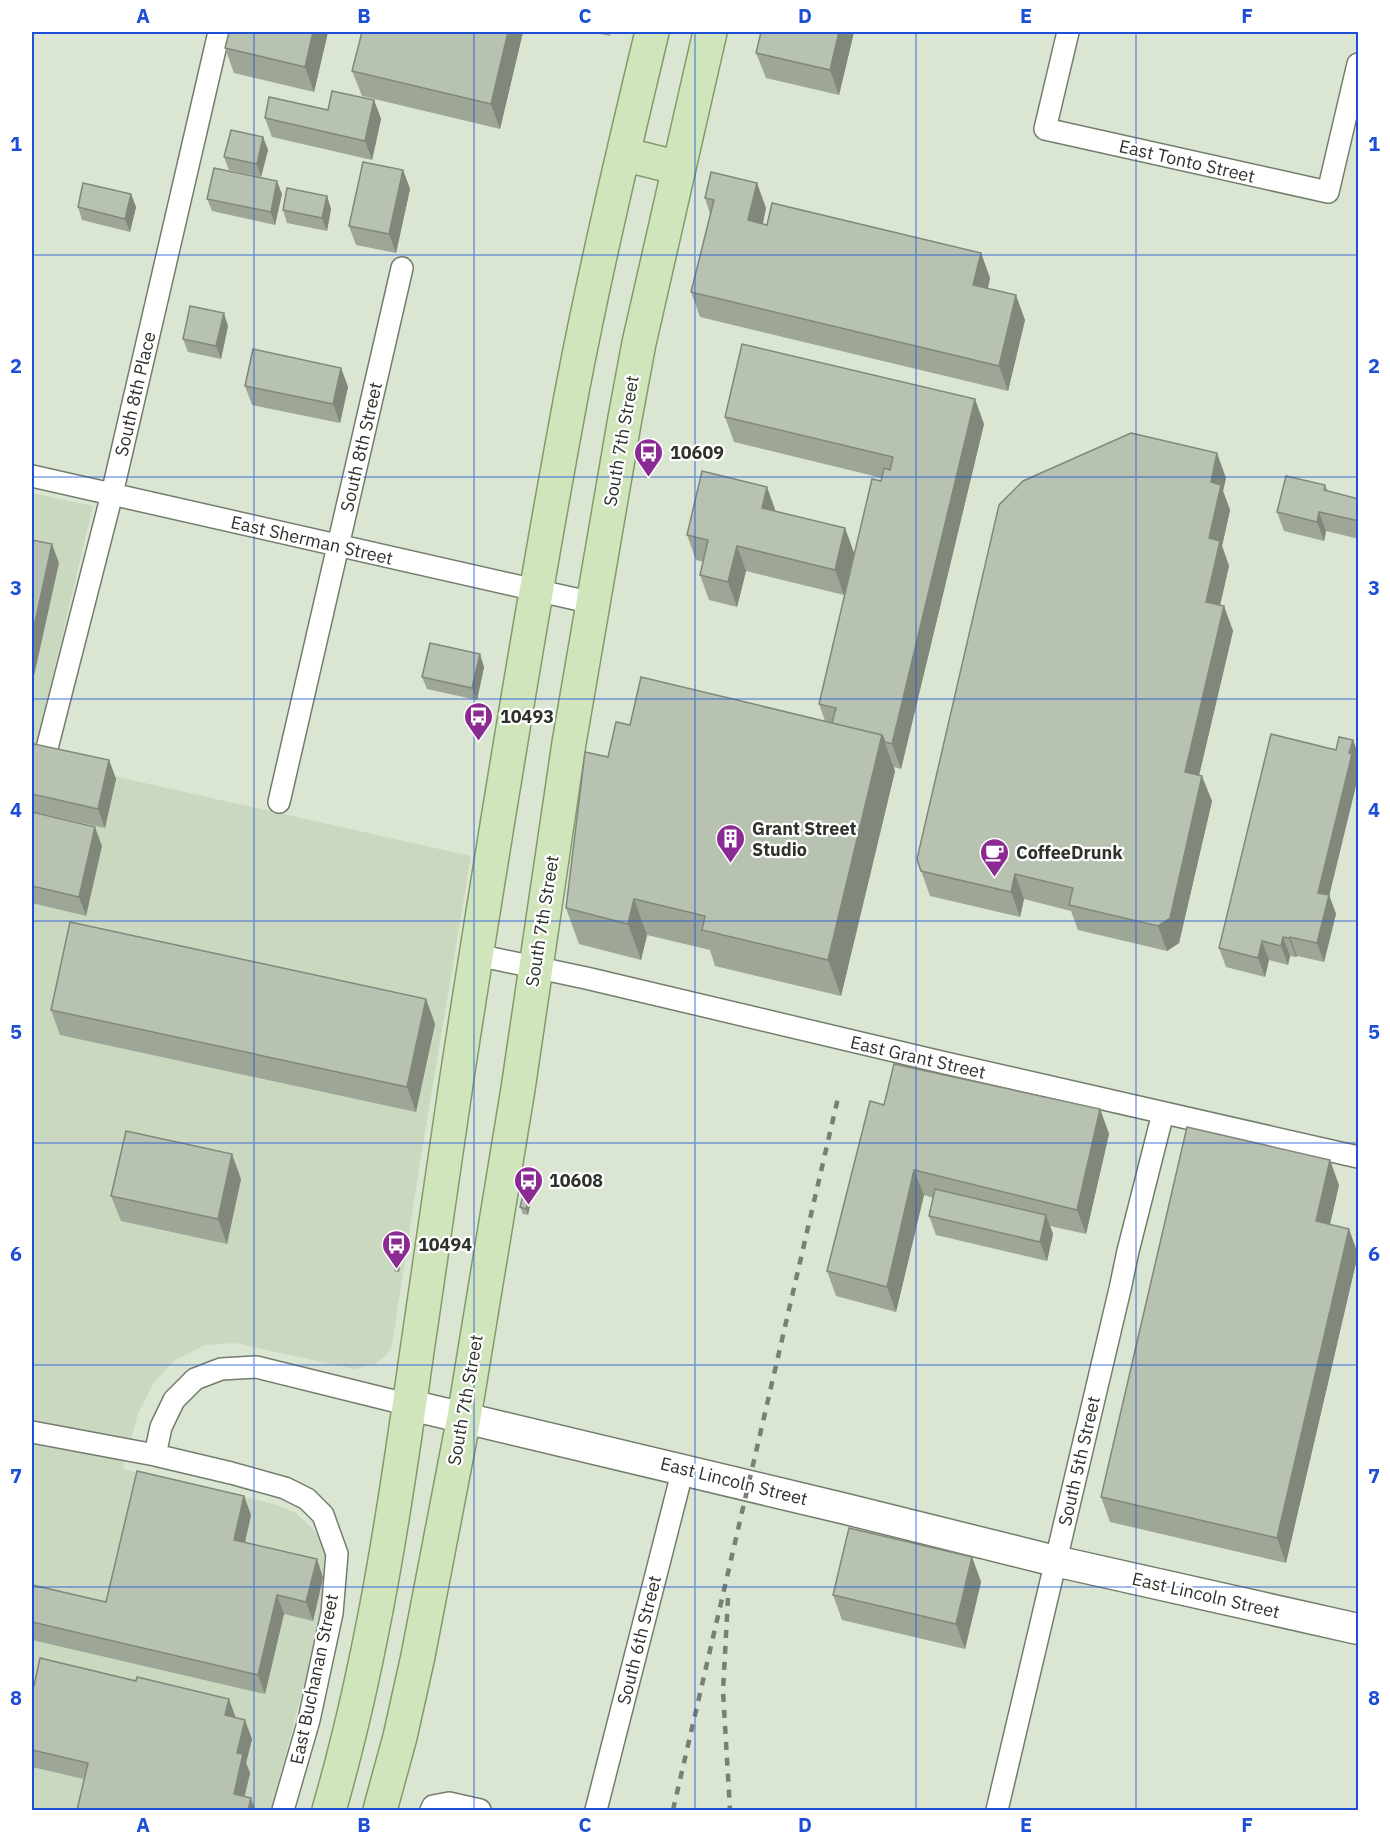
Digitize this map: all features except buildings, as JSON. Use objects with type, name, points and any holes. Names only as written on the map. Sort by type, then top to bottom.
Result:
[{"type":"main road","points":[[329,1810],[367,1658],[400,1475],[477,955],[537,591],[574,384],[623,154],[652,32]]},
{"type":"main road","name":"South 7th Street","points":[[380,1810],[416,1667],[464,1417],[518,1089],[569,743],[639,343],[710,32]]},
{"type":"main road","points":[[623,154],[679,168]]},
{"type":"main road","name":"East Lincoln Street","points":[[410,1404],[1055,1561],[1359,1629]]},
{"type":"street","name":"South 8th Place","points":[[45,756],[112,494],[219,32]]},
{"type":"street","name":"East Tonto Street","points":[[1068,32],[1045,129],[1328,192],[1359,64]]},
{"type":"street","name":"South 8th Street","points":[[279,802],[402,268]]},
{"type":"street","name":"East Sherman Street","points":[[32,476],[593,603]]},
{"type":"street","name":"East Grant Street","points":[[477,955],[1359,1157]]},
{"type":"street","name":"South 5th Street","points":[[997,1810],[1128,1251],[1163,1113]]},
{"type":"street","name":"East Lincoln Street","points":[[155,1455],[161,1427],[174,1400],[195,1379],[221,1369],[256,1367],[410,1404]]},
{"type":"street","name":"East Buchanan Street","points":[[32,1432],[155,1455],[285,1488],[307,1499],[323,1515],[337,1554],[332,1613],[309,1720],[283,1810]]},
{"type":"street","name":"South 6th Street","points":[[596,1810],[683,1469]]},
{"type":"street","points":[[430,1810],[433,1806],[449,1803],[480,1810]]},
{"type":"shaded area","points":[[32,493],[93,506],[33,758],[471,856],[392,1345],[387,1354],[375,1364],[354,1369],[235,1343],[205,1345],[174,1361],[154,1382],[138,1413],[123,1469],[274,1504],[296,1513],[314,1530],[327,1554],[326,1583],[309,1666],[271,1810],[32,1810]]},
{"type":"railway","points":[[673,1810],[838,1098]]},
{"type":"railway","points":[[728,1598],[723,1691],[730,1810]]},
{"type":"place","name":"10609","points":[[649,478]]},
{"type":"place","name":"10493","points":[[479,742]]},
{"type":"place","name":"Grant Street Studio","points":[[731,864]]},
{"type":"place","name":"CoffeeDrunk","points":[[995,878]]},
{"type":"place","name":"10608","points":[[528,1206]]},
{"type":"place","name":"10494","points":[[397,1270]]}]
